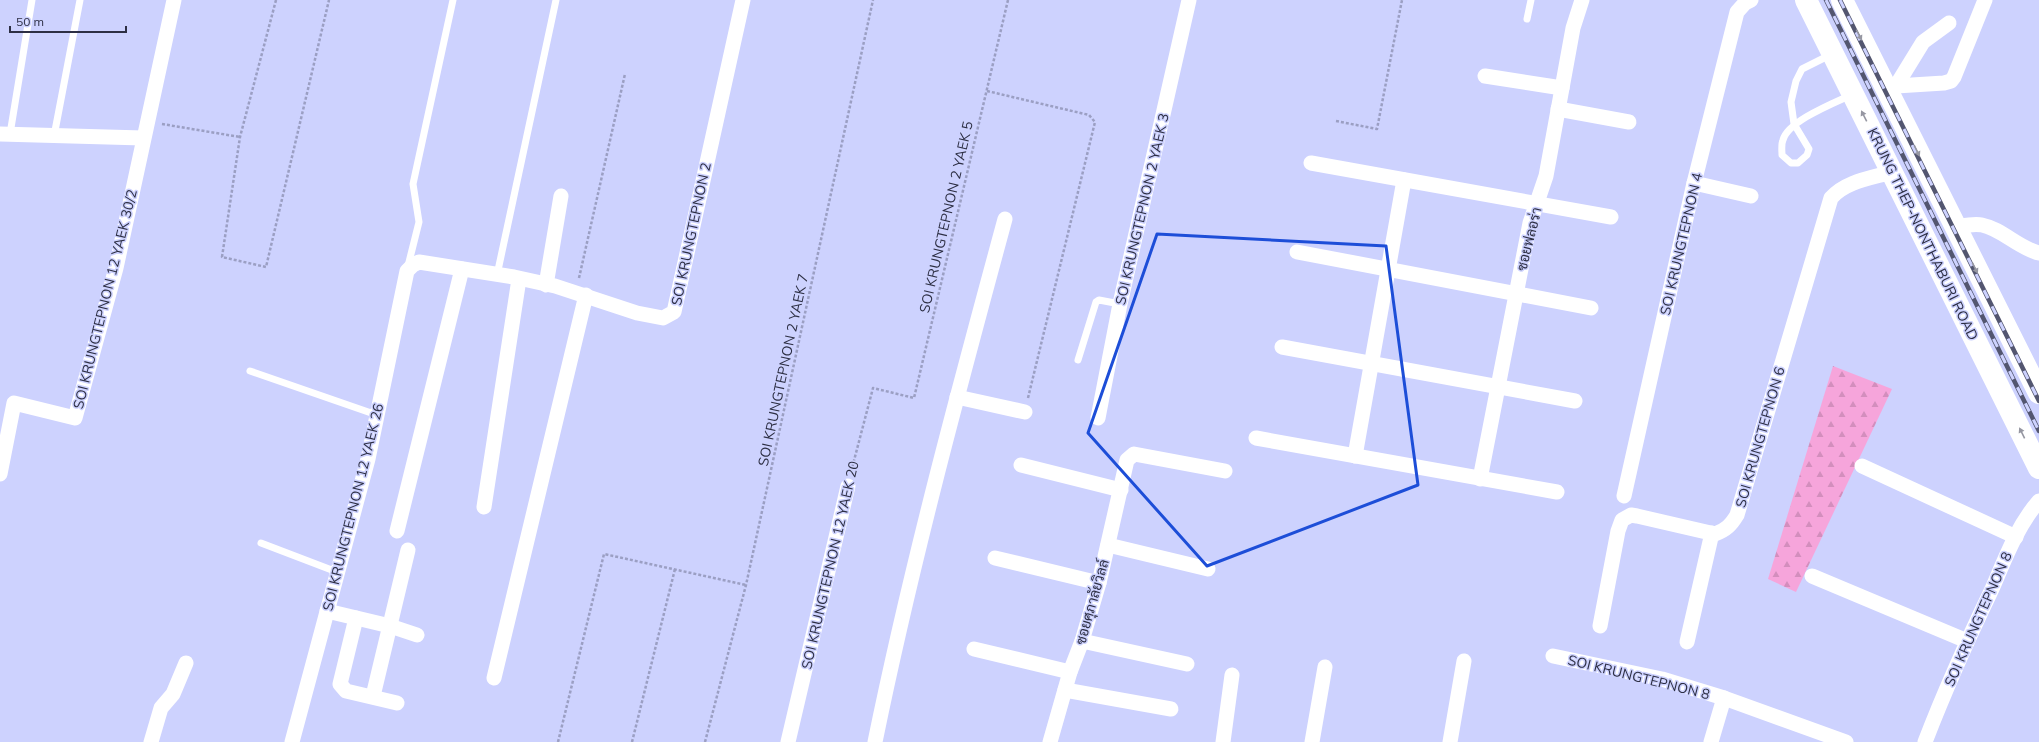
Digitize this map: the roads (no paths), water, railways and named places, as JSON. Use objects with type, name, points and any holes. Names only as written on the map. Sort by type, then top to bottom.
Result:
[{"type":"main road","name":"KRUNG THEP-NONTHABURI ROAD","points":[[1806,0],[2039,468]]},
{"type":"main road","points":[[1842,0],[1891,88],[1954,227],[2039,393]]},
{"type":"street","name":"SOI KRUNGTEPNON 12 YAEK 30/2","points":[[0,474],[14,403],[75,418],[116,268],[174,0]]},
{"type":"street","name":"SOI KRUNGTEPNON 2","points":[[407,271],[419,262],[546,285],[581,294],[637,313],[664,318],[674,312],[743,0]]},
{"type":"street","name":"SOI KRUNGTEPNON 2 YAEK 3","points":[[1098,418],[1120,304],[1189,0]]},
{"type":"street","name":"ซอยฟลอร่า","points":[[1480,479],[1530,223],[1546,176],[1573,28],[1582,0]]},
{"type":"street","name":"SOI KRUNGTEPNON 4","points":[[1624,496],[1694,183],[1737,12],[1746,2],[1751,0]]},
{"type":"street","points":[[1891,88],[1950,82],[1954,77],[1985,0]]},
{"type":"street","points":[[1891,88],[1923,42],[1949,23]]},
{"type":"street","points":[[1485,76],[1562,88]]},
{"type":"street","points":[[1558,109],[1629,122]]},
{"type":"street","points":[[5,134],[143,138]]},
{"type":"street","points":[[1310,163],[1611,217]]},
{"type":"street","name":"SOI KRUNGTEPNON 6","points":[[1712,533],[1724,531],[1737,515],[1832,198],[1838,191],[1852,184],[1892,172]]},
{"type":"street","points":[[1355,456],[1404,180]]},
{"type":"street","points":[[1694,183],[1751,196]]},
{"type":"street","points":[[546,285],[561,196]]},
{"type":"street","points":[[874,742],[891,662],[929,503],[1005,219]]},
{"type":"street","points":[[1954,227],[1982,225],[1999,232],[2026,250],[2039,253]]},
{"type":"street","points":[[1297,252],[1591,308]]},
{"type":"street","points":[[397,531],[462,269]]},
{"type":"street","name":"SOI KRUNGTEPNON 12 YAEK 26","points":[[292,742],[368,459],[407,271]]},
{"type":"street","points":[[484,507],[519,279]]},
{"type":"street","points":[[494,678],[581,294]]},
{"type":"street","points":[[1282,347],[1575,401]]},
{"type":"street","points":[[957,397],[1025,412]]},
{"type":"street","points":[[1256,438],[1557,492]]},
{"type":"street","name":"ซอยศุภาลัยวิลล์","points":[[1050,742],[1070,672],[1082,641],[1099,583],[1122,490],[1127,460],[1134,454],[1225,471]]},
{"type":"street","points":[[1021,465],[1122,490]]},
{"type":"street","points":[[1862,466],[2016,537]]},
{"type":"street","name":"SOI KRUNGTEPNON 12 YAEK 20","points":[[788,742],[848,486]]},
{"type":"street","name":"SOI KRUNGTEPNON 8","points":[[1925,742],[1967,641],[2016,537],[2032,509],[2039,501]]},
{"type":"street","points":[[1600,626],[1618,531],[1622,520],[1630,516],[1637,516],[1712,533],[1687,642]]},
{"type":"street","points":[[1108,545],[1208,569]]},
{"type":"street","points":[[373,696],[408,550]]},
{"type":"street","points":[[995,558],[1099,583]]},
{"type":"street","points":[[1812,576],[1967,641]]},
{"type":"street","points":[[327,611],[390,626],[417,635]]},
{"type":"street","points":[[356,618],[340,684],[346,691],[373,696],[397,703]]},
{"type":"street","points":[[1082,641],[1187,664]]},
{"type":"street","points":[[974,649],[1070,672]]},
{"type":"street","name":"SOI KRUNGTEPNON 8","points":[[1553,656],[1662,679],[1724,698],[1846,742]]},
{"type":"street","points":[[1450,742],[1464,661]]},
{"type":"street","points":[[152,742],[161,708],[173,694],[186,663]]},
{"type":"street","points":[[1312,742],[1325,667]]},
{"type":"street","points":[[1223,742],[1232,675]]},
{"type":"street","points":[[1065,690],[1171,710]]},
{"type":"street","name":"SOI KRUNGTEPNON 8","points":[[1711,742],[1724,698]]},
{"type":"lane","points":[[5,134],[32,0]]},
{"type":"lane","points":[[54,136],[80,0]]},
{"type":"lane","points":[[407,271],[419,222],[413,184],[453,0]]},
{"type":"lane","points":[[497,275],[556,0]]},
{"type":"lane","points":[[1527,19],[1531,0]]},
{"type":"lane","points":[[1833,54],[1802,69],[1796,81],[1791,102],[1794,124],[1809,149],[1807,155],[1798,163],[1791,163],[1782,155],[1783,139],[1794,124],[1853,94]]},
{"type":"lane","points":[[1078,360],[1096,302],[1099,300],[1120,304]]},
{"type":"lane","points":[[250,371],[377,415]]},
{"type":"lane","points":[[261,543],[337,572]]},
{"type":"railway","points":[[1826,0],[2039,431]]},
{"type":"railway","points":[[1840,0],[2039,401]]}]
